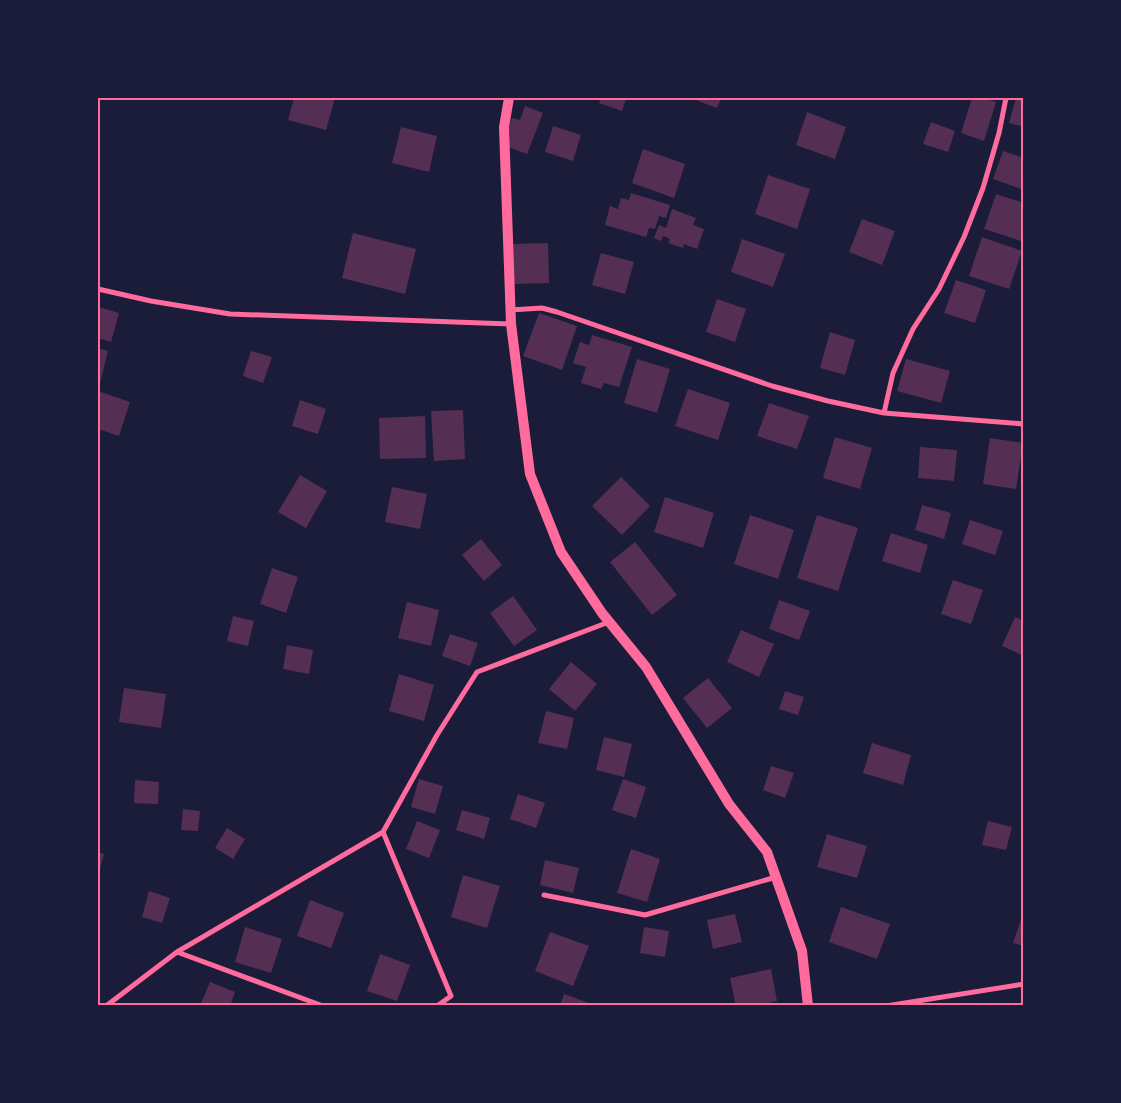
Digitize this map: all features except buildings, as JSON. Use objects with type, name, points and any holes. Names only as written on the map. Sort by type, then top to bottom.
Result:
[{"type":"main road","points":[[509,98],[504,127],[510,310],[530,474],[561,552],[609,622],[646,667],[729,804],[767,852],[802,951],[808,1006]]},
{"type":"street","points":[[884,413],[893,373],[913,329],[939,289],[964,237],[983,188],[1006,98]]},
{"type":"street","points":[[98,289],[151,301],[230,314],[511,324]]},
{"type":"street","points":[[510,310],[542,308],[557,312],[772,386],[828,401],[884,413],[1024,424]]},
{"type":"street","points":[[106,1006],[177,952],[383,832],[437,735],[477,672],[609,622]]},
{"type":"street","points":[[383,832],[451,996],[437,1006]]},
{"type":"street","points":[[544,895],[644,915],[776,877]]},
{"type":"street","points":[[177,952],[323,1006]]},
{"type":"street","points":[[886,1006],[1024,984]]}]
